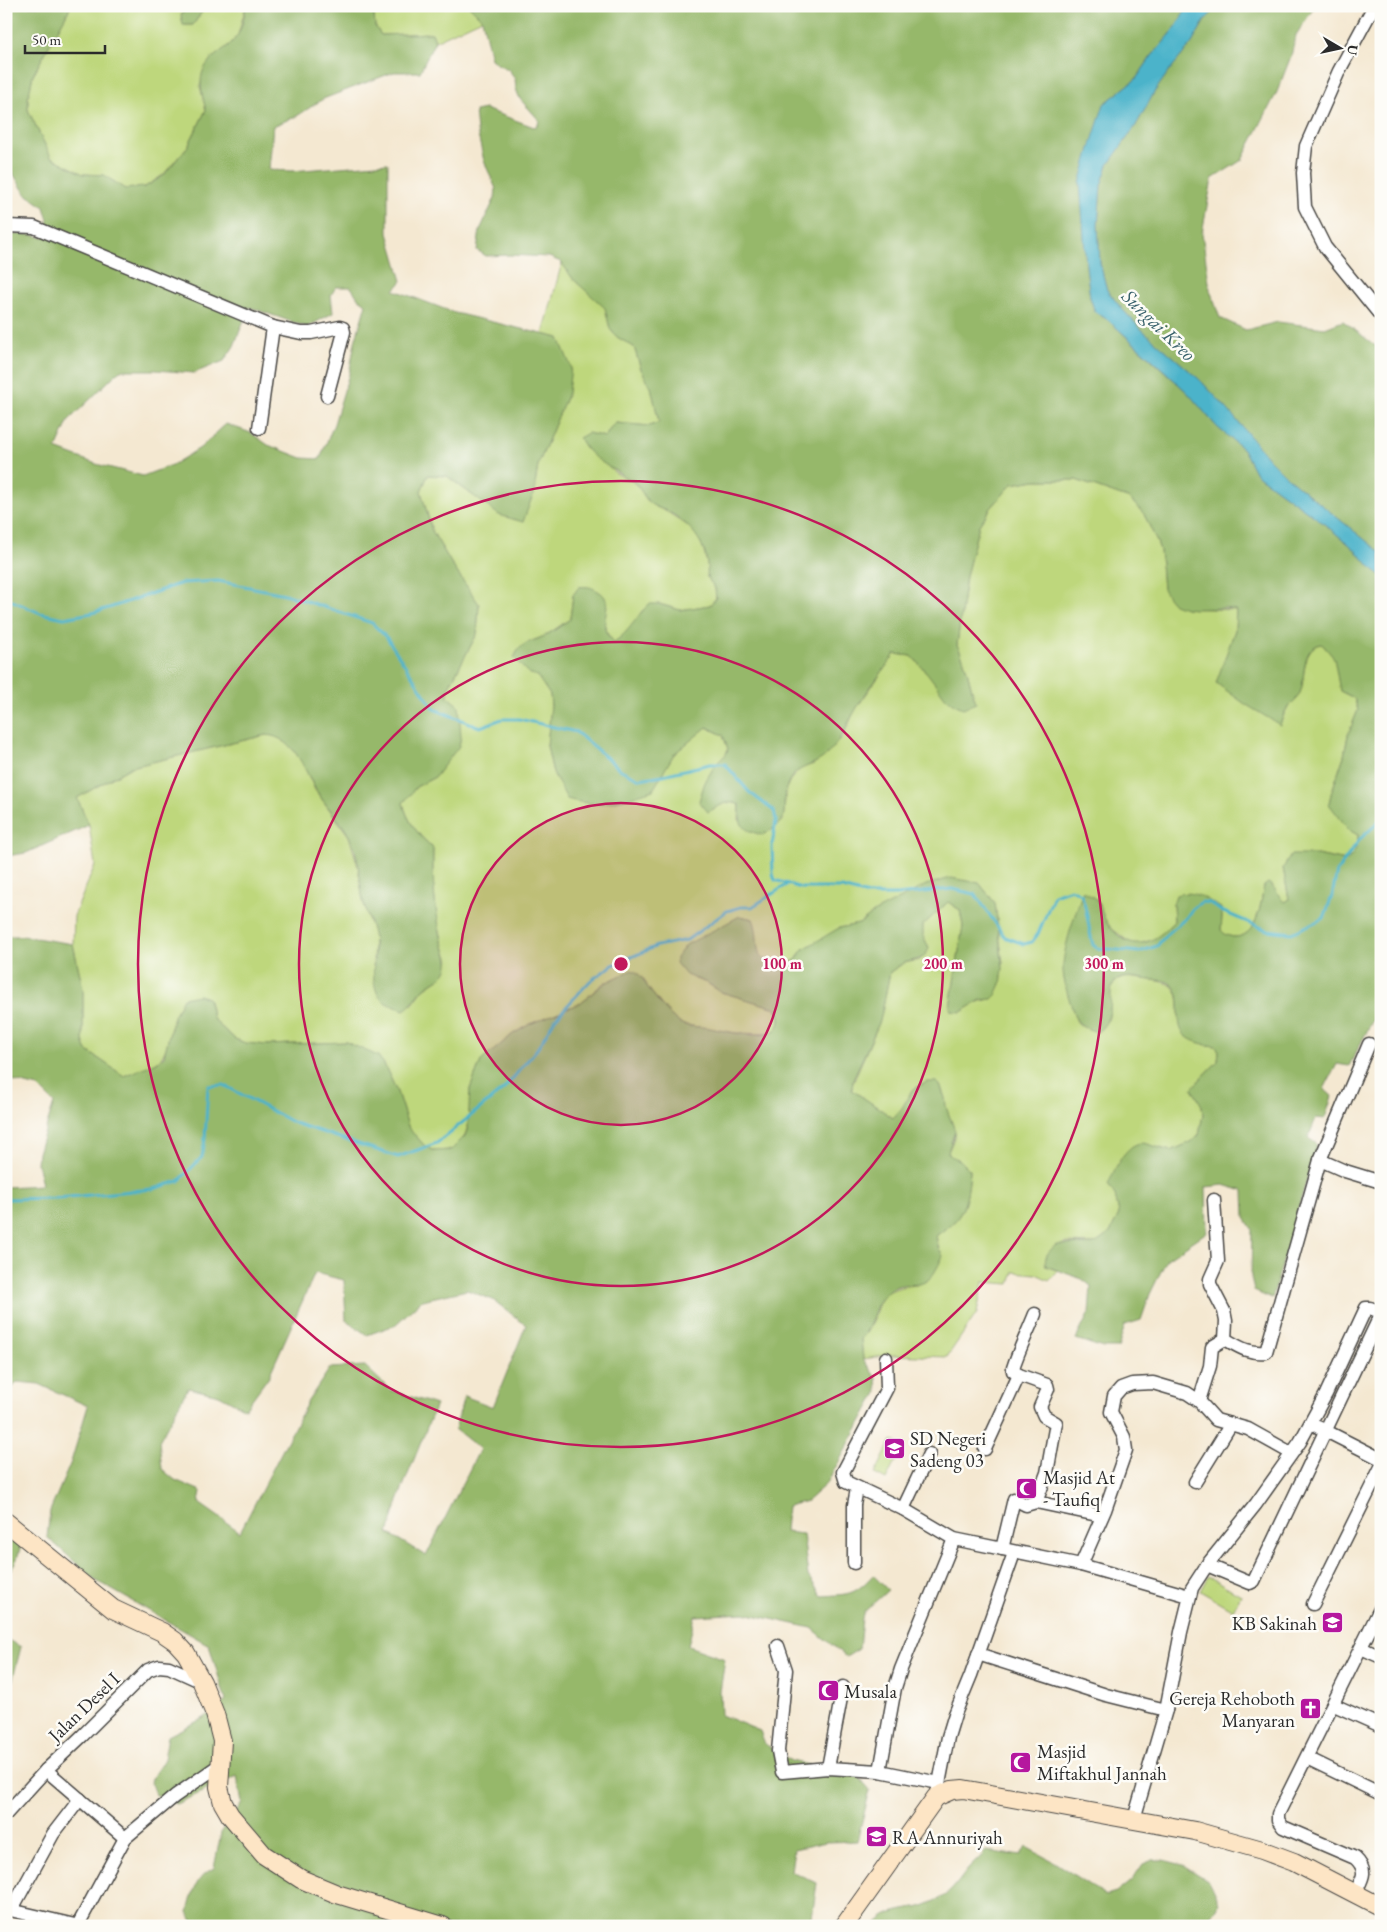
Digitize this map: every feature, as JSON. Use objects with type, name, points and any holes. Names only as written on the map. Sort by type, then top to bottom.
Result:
[{"type":"main road","points":[[6,1522],[112,1609],[162,1632],[176,1641],[192,1660],[215,1714],[222,1741],[219,1787],[223,1803],[230,1815],[264,1856],[301,1879],[337,1894],[443,1926]]},
{"type":"main road","points":[[844,1926],[937,1790],[963,1789],[1195,1831],[1262,1850],[1294,1862],[1381,1907]]},
{"type":"street","points":[[1374,6],[1339,71],[1306,146],[1303,173],[1305,207],[1326,247],[1381,316]]},
{"type":"street","points":[[6,226],[34,227],[273,327],[300,333],[343,328],[344,332],[327,396]]},
{"type":"street","points":[[259,428],[273,327]]},
{"type":"street","points":[[1225,1339],[1244,1351],[1266,1352],[1320,1160],[1369,1044]]},
{"type":"street","points":[[1320,1160],[1345,1171],[1379,1178]]},
{"type":"street","points":[[1214,1200],[1218,1261],[1210,1279],[1210,1284],[1224,1311],[1226,1320],[1225,1339]]},
{"type":"street","points":[[1134,1820],[1166,1710],[1189,1596],[1208,1565],[1256,1504],[1300,1442],[1326,1394],[1366,1308],[1381,1313],[1253,1582],[1250,1583],[1208,1565]]},
{"type":"street","points":[[1035,1314],[1013,1368],[1019,1375],[1047,1385],[1048,1389],[1040,1407],[1044,1416],[1056,1423],[1047,1474],[1036,1502]]},
{"type":"street","points":[[1199,1401],[1210,1366],[1212,1347],[1225,1339]]},
{"type":"street","points":[[886,1358],[887,1388],[843,1472],[846,1482],[903,1509],[954,1539],[1081,1566],[1189,1596]]},
{"type":"street","points":[[985,1449],[1019,1375]]},
{"type":"street","points":[[1081,1566],[1126,1450],[1124,1438],[1111,1412],[1114,1396],[1121,1388],[1132,1384],[1153,1383],[1187,1393],[1199,1401],[1216,1420],[1248,1429],[1291,1453]]},
{"type":"street","points":[[1310,1423],[1381,1459]]},
{"type":"street","points":[[1195,1482],[1232,1424]]},
{"type":"street","points":[[903,1509],[930,1454]]},
{"type":"street","points":[[1312,1604],[1381,1467]]},
{"type":"street","points":[[854,1562],[854,1505],[857,1488]]},
{"type":"street","points":[[778,1646],[786,1670],[778,1751],[781,1769],[785,1773],[828,1768],[880,1772],[937,1790],[948,1737],[978,1654],[1008,1551],[1014,1499],[1026,1505],[1036,1502],[1102,1516]]},
{"type":"street","points":[[880,1772],[900,1669],[954,1539]]},
{"type":"street","points":[[1355,1893],[1363,1876],[1361,1864],[1355,1858],[1283,1827],[1278,1820],[1278,1814],[1334,1706],[1380,1610]]},
{"type":"street","points":[[1361,1648],[1381,1657]]},
{"type":"street","points":[[978,1654],[1106,1695],[1166,1710]]},
{"type":"street","name":"Jalan Desel I","points":[[6,1814],[46,1770],[148,1670],[159,1666],[168,1667],[202,1682]]},
{"type":"street","points":[[828,1768],[843,1688]]},
{"type":"street","points":[[1334,1706],[1381,1726]]},
{"type":"street","points":[[1307,1758],[1381,1794]]},
{"type":"street","points":[[80,1799],[53,1834],[9,1909],[78,1926],[125,1838],[175,1796],[220,1764]]},
{"type":"street","points":[[46,1770],[125,1838]]},
{"type":"green space","points":[[6,6],[71,6],[33,75],[28,98],[28,110],[51,157],[83,174],[104,175],[125,189],[145,187],[163,176],[188,146],[206,110],[201,85],[203,71],[212,58],[229,45],[239,33],[246,6],[373,6],[375,26],[381,35],[432,33],[435,41],[420,72],[394,72],[323,99],[297,116],[273,126],[269,170],[292,171],[388,163],[388,233],[402,281],[394,290],[455,313],[559,338],[571,367],[568,393],[538,465],[534,492],[523,522],[499,515],[447,476],[428,475],[421,491],[432,531],[454,568],[479,604],[477,634],[448,688],[448,697],[459,706],[461,737],[459,746],[435,777],[416,787],[403,803],[407,816],[414,828],[433,848],[436,907],[448,963],[448,967],[442,976],[425,988],[404,1010],[383,1001],[375,988],[373,934],[363,901],[357,858],[352,842],[319,794],[291,747],[276,737],[266,735],[131,767],[77,798],[89,825],[26,853],[6,856],[6,234],[33,235],[44,238],[48,220],[44,207],[25,193],[6,162]],"holes":[[[336,287],[351,287],[358,298],[366,304],[355,342],[349,374],[334,424],[320,459],[302,458],[268,445],[251,433],[226,424],[200,448],[174,464],[143,476],[96,464],[56,449],[69,420],[120,370],[194,373],[224,361],[234,346],[249,307],[307,327],[333,313],[331,295]]]},
{"type":"green space","points":[[71,6],[188,6],[181,15],[184,25],[193,25],[206,6],[246,6],[238,35],[232,43],[210,60],[200,86],[206,110],[188,146],[163,175],[145,187],[125,189],[104,175],[83,174],[51,157],[28,110],[28,98],[33,75]]},
{"type":"green space","points":[[188,6],[206,6],[193,25],[183,25],[181,15]]},
{"type":"green space","points":[[373,6],[469,6],[482,19],[435,41],[432,33],[381,35],[375,26]]},
{"type":"green space","points":[[469,6],[687,6],[702,9],[711,6],[1188,6],[1174,30],[1151,57],[1136,79],[1104,104],[1086,266],[1090,297],[1095,312],[1108,320],[1188,393],[1217,427],[1243,449],[1256,474],[1318,519],[1351,546],[1381,577],[1381,1004],[1349,1066],[1337,1064],[1324,1089],[1332,1096],[1325,1119],[1316,1118],[1308,1138],[1317,1144],[1272,1299],[1254,1291],[1251,1277],[1252,1229],[1245,1218],[1244,1191],[1224,1185],[1206,1187],[1207,1232],[1167,1259],[1150,1294],[1141,1320],[1125,1325],[1118,1348],[1103,1348],[1076,1339],[1089,1313],[1091,1286],[1082,1279],[1046,1266],[1047,1254],[1056,1245],[1095,1244],[1110,1233],[1119,1214],[1115,1195],[1108,1185],[1120,1160],[1130,1148],[1141,1143],[1171,1151],[1191,1142],[1199,1135],[1203,1115],[1202,1106],[1192,1088],[1218,1061],[1219,1051],[1216,1046],[1190,1039],[1182,1031],[1177,992],[1173,985],[1165,981],[1130,977],[1119,979],[1114,983],[1112,989],[1110,1010],[1104,1025],[1097,1032],[1084,1027],[1075,1017],[1065,984],[1063,964],[1068,937],[1083,891],[1096,900],[1110,927],[1127,941],[1143,943],[1151,940],[1166,929],[1174,921],[1173,904],[1176,895],[1182,893],[1200,896],[1221,908],[1221,930],[1227,935],[1234,937],[1242,936],[1253,926],[1257,918],[1264,886],[1268,883],[1273,886],[1284,902],[1289,899],[1283,868],[1291,855],[1317,855],[1346,861],[1354,853],[1358,835],[1349,830],[1329,804],[1344,756],[1348,735],[1358,710],[1354,698],[1340,691],[1334,658],[1322,644],[1315,646],[1310,651],[1299,695],[1287,708],[1280,725],[1245,704],[1216,683],[1235,630],[1236,610],[1225,608],[1195,609],[1174,604],[1163,589],[1160,550],[1157,542],[1144,514],[1130,499],[1076,480],[1035,480],[1012,484],[979,525],[966,576],[957,645],[976,703],[963,708],[954,704],[946,698],[912,656],[895,654],[864,696],[829,753],[792,776],[784,798],[783,818],[773,829],[762,835],[750,831],[743,826],[740,818],[740,805],[728,803],[708,812],[699,801],[705,782],[715,765],[726,754],[728,749],[723,735],[707,727],[674,754],[653,790],[611,802],[591,803],[567,799],[553,773],[547,746],[551,705],[550,695],[537,676],[528,673],[514,658],[517,652],[527,643],[541,638],[570,619],[573,595],[579,587],[587,587],[598,591],[606,599],[605,627],[606,632],[614,642],[624,634],[649,604],[659,604],[680,610],[710,605],[716,598],[715,588],[707,577],[706,556],[703,547],[692,531],[669,512],[651,504],[635,483],[602,463],[589,452],[579,438],[588,433],[605,437],[616,423],[650,426],[659,422],[651,387],[641,369],[634,347],[617,337],[610,329],[605,308],[573,279],[561,262],[549,257],[486,256],[477,250],[480,230],[495,198],[496,189],[484,161],[477,131],[475,111],[485,109],[534,127],[538,125],[539,120],[520,99],[516,89],[515,78],[508,69],[491,59],[482,19]]},
{"type":"green space","points":[[1219,6],[1315,6],[1296,35],[1291,56],[1277,92],[1242,160],[1212,179],[1202,233],[1210,290],[1220,318],[1246,330],[1278,322],[1325,328],[1343,321],[1381,350],[1381,553],[1287,477],[1199,379],[1140,328],[1107,290],[1100,263],[1098,225],[1101,185],[1108,165],[1135,127],[1155,91],[1192,43],[1205,20]]},
{"type":"green space","points":[[562,262],[573,279],[606,308],[610,329],[617,337],[634,347],[641,369],[651,386],[659,422],[650,426],[616,423],[605,437],[588,433],[614,472],[632,481],[640,488],[651,504],[669,513],[691,528],[701,541],[708,567],[707,577],[715,588],[716,598],[710,605],[680,610],[659,604],[642,611],[623,637],[614,642],[607,633],[606,628],[607,603],[573,595],[570,619],[545,636],[526,643],[528,673],[537,675],[550,695],[551,705],[547,746],[553,773],[668,762],[674,754],[706,727],[723,735],[728,749],[726,754],[715,765],[708,812],[724,804],[736,803],[740,805],[739,820],[783,821],[786,789],[790,780],[801,768],[814,764],[842,738],[855,710],[895,654],[912,656],[928,674],[976,702],[957,645],[966,576],[979,525],[1012,484],[1035,480],[1076,480],[1130,499],[1144,514],[1160,550],[1163,589],[1185,608],[1236,610],[1235,630],[1217,683],[1280,724],[1286,710],[1299,695],[1310,651],[1315,646],[1322,644],[1335,658],[1340,691],[1354,698],[1358,710],[1348,735],[1344,756],[1331,794],[1349,830],[1358,835],[1356,851],[1346,861],[1317,855],[1283,868],[1289,899],[1284,902],[1272,885],[1264,886],[1257,918],[1248,932],[1242,936],[1234,937],[1227,935],[1221,930],[1222,916],[1173,904],[1174,921],[1158,938],[1135,945],[1111,928],[1101,914],[1095,899],[1064,978],[1077,1022],[1084,1028],[1108,1020],[1112,988],[1118,980],[1130,978],[1153,980],[1173,987],[1178,999],[1179,1019],[1205,1045],[1216,1046],[1219,1051],[1218,1061],[1192,1088],[1202,1105],[1203,1115],[1199,1135],[1191,1142],[1171,1151],[1142,1143],[1115,1195],[1119,1214],[1110,1233],[1095,1244],[1065,1243],[1046,1266],[1058,1271],[1049,1280],[1036,1274],[1014,1272],[1010,1284],[983,1282],[977,1313],[947,1357],[892,1355],[863,1359],[861,1339],[873,1320],[879,1303],[884,1296],[901,1287],[917,1285],[940,1252],[936,1236],[955,1221],[960,1214],[968,1187],[970,1170],[960,1160],[950,1156],[948,1152],[954,1137],[953,1125],[941,1087],[936,1082],[912,1090],[902,1109],[893,1118],[852,1090],[852,1084],[880,1021],[890,972],[904,963],[920,960],[929,947],[923,934],[923,925],[948,902],[960,910],[963,926],[950,1007],[961,1012],[983,1000],[987,1000],[1001,984],[1003,963],[995,903],[979,883],[900,900],[875,912],[859,924],[839,928],[799,954],[797,959],[785,966],[769,961],[759,953],[753,919],[740,916],[683,948],[695,979],[707,983],[721,992],[776,1008],[780,1017],[779,1027],[769,1034],[736,1033],[680,1024],[668,1013],[648,988],[644,979],[605,982],[580,1003],[530,1024],[513,1034],[481,1061],[470,1089],[470,1117],[465,1136],[451,1150],[434,1151],[425,1146],[409,1129],[397,1092],[384,1064],[346,1042],[267,1045],[245,1043],[235,1039],[213,1018],[208,998],[171,1026],[163,1055],[153,1064],[146,1067],[124,1076],[86,1050],[83,1040],[83,989],[73,944],[74,916],[95,865],[89,825],[77,798],[131,767],[266,735],[276,736],[288,744],[301,759],[315,790],[349,836],[358,866],[363,901],[374,936],[373,966],[412,1005],[424,989],[440,978],[449,960],[440,933],[435,905],[433,848],[414,828],[407,816],[403,803],[416,787],[435,777],[448,688],[477,634],[479,604],[454,568],[432,531],[421,491],[428,475],[447,476],[472,495],[534,492],[538,465],[568,393],[559,338],[543,334]]},
{"type":"green space","points":[[951,878],[979,883],[995,903],[1003,968],[1001,984],[992,999],[981,1000],[961,1012],[951,1011],[950,1007],[963,926],[960,910],[948,902],[923,925],[923,936],[929,948],[925,955],[919,959],[902,964],[890,972],[880,1021],[853,1079],[852,1090],[893,1118],[902,1108],[912,1090],[927,1082],[936,1082],[940,1085],[955,1131],[948,1152],[950,1156],[960,1160],[970,1170],[966,1199],[958,1218],[936,1236],[938,1247],[943,1256],[930,1278],[925,1282],[896,1287],[879,1302],[861,1339],[863,1359],[876,1378],[877,1393],[827,1483],[807,1501],[787,1506],[785,1532],[803,1534],[808,1576],[822,1596],[851,1593],[861,1587],[873,1575],[888,1590],[864,1612],[859,1649],[846,1657],[812,1628],[744,1613],[695,1616],[688,1646],[725,1659],[720,1692],[721,1715],[760,1731],[765,1744],[791,1761],[858,1776],[870,1790],[857,1841],[826,1842],[794,1849],[791,1871],[817,1883],[812,1917],[818,1926],[196,1926],[188,1912],[193,1892],[203,1876],[214,1868],[221,1833],[242,1803],[237,1776],[176,1804],[155,1794],[150,1781],[164,1759],[168,1736],[204,1718],[226,1701],[209,1645],[95,1580],[47,1537],[50,1511],[71,1462],[88,1406],[39,1384],[17,1382],[6,1396],[6,1187],[42,1185],[37,1163],[38,1153],[54,1103],[38,1087],[6,1079],[6,936],[23,936],[73,944],[83,989],[83,1040],[86,1050],[124,1076],[157,1062],[164,1056],[174,1016],[183,998],[199,995],[208,998],[213,1018],[220,1026],[235,1039],[245,1043],[267,1045],[346,1042],[378,1056],[384,1064],[397,1092],[409,1129],[425,1146],[434,1151],[451,1150],[465,1136],[468,1127],[470,1089],[481,1061],[513,1034],[530,1024],[580,1003],[605,983],[632,970],[640,976],[662,1006],[680,1023],[688,1026],[742,1034],[768,1034],[777,1029],[780,1023],[780,1017],[776,1008],[721,992],[707,983],[686,975],[676,963],[676,958],[686,945],[740,916],[753,919],[760,955],[773,963],[785,966],[797,959],[802,950],[839,928],[859,924],[875,912],[926,885]],"holes":[[[315,1273],[344,1280],[346,1320],[367,1335],[395,1325],[422,1300],[467,1290],[493,1300],[526,1325],[493,1407],[464,1396],[455,1429],[480,1449],[426,1556],[388,1533],[402,1489],[436,1405],[390,1390],[365,1366],[330,1368],[308,1401],[240,1532],[199,1503],[201,1491],[175,1480],[162,1469],[159,1441],[188,1388],[219,1395],[245,1409],[269,1376]]]},
{"type":"green space","points":[[892,1440],[903,1446],[886,1480],[875,1474]]},
{"type":"green space","points":[[6,1533],[21,1545],[17,1559],[6,1577]]},
{"type":"green space","points":[[1208,1576],[1241,1595],[1233,1610],[1200,1591]]},
{"type":"green space","points":[[6,1639],[21,1647],[10,1690],[6,1690]]},
{"type":"green space","points":[[1026,1847],[1054,1862],[1106,1896],[1116,1893],[1132,1880],[1143,1864],[1153,1860],[1163,1860],[1183,1865],[1209,1881],[1219,1903],[1210,1917],[1196,1926],[874,1926],[888,1915],[934,1902],[944,1896],[986,1851],[1021,1856]]},
{"type":"water","points":[[1188,6],[1219,6],[1205,20],[1192,43],[1155,91],[1135,127],[1108,165],[1101,185],[1098,225],[1100,263],[1107,290],[1140,328],[1199,379],[1287,477],[1380,552],[1381,577],[1351,546],[1318,519],[1256,474],[1243,449],[1217,427],[1188,393],[1108,320],[1095,312],[1090,297],[1086,266],[1080,183],[1093,138],[1104,104],[1136,79],[1151,57],[1174,30]]},
{"type":"waterway","points":[[6,598],[40,613],[64,618],[92,613],[182,583],[218,581],[285,594],[372,623],[387,638],[434,709],[480,727],[502,719],[519,719],[576,732],[621,770],[640,779],[710,764],[725,764],[749,792],[774,811],[776,820],[772,846],[775,880],[801,888],[842,888],[868,895],[897,895],[952,889],[975,894],[1005,937],[1024,944],[1032,942],[1038,934],[1054,895],[1071,889],[1081,894],[1093,945],[1097,948],[1139,952],[1157,946],[1166,935],[1186,918],[1194,907],[1202,902],[1210,903],[1221,911],[1267,930],[1292,933],[1324,918],[1332,896],[1337,871],[1360,839],[1381,820]]},
{"type":"waterway","points":[[6,1199],[58,1198],[153,1189],[179,1181],[202,1157],[208,1086],[224,1085],[294,1123],[398,1157],[437,1143],[504,1089],[537,1049],[555,1019],[590,981],[613,965],[657,946],[687,940],[727,911],[741,907],[752,907],[788,884]]},
{"type":"place","name":"SD Negeri Sadeng 03","points":[[894,1449]]},
{"type":"place","name":"Masjid At - Taufiq","points":[[1027,1488]]},
{"type":"place","name":"KB Sakinah","points":[[1333,1623]]},
{"type":"place","name":"Musala","points":[[828,1691]]},
{"type":"place","name":"Gereja Rehoboth Manyaran","points":[[1311,1709]]},
{"type":"place","name":"Masjid Miftakhul Jannah","points":[[1021,1762]]},
{"type":"place","name":"RA Annuriyah","points":[[876,1837]]},
{"type":"water label","name":"Sungai Kreo","points":[[1159,325]]}]
